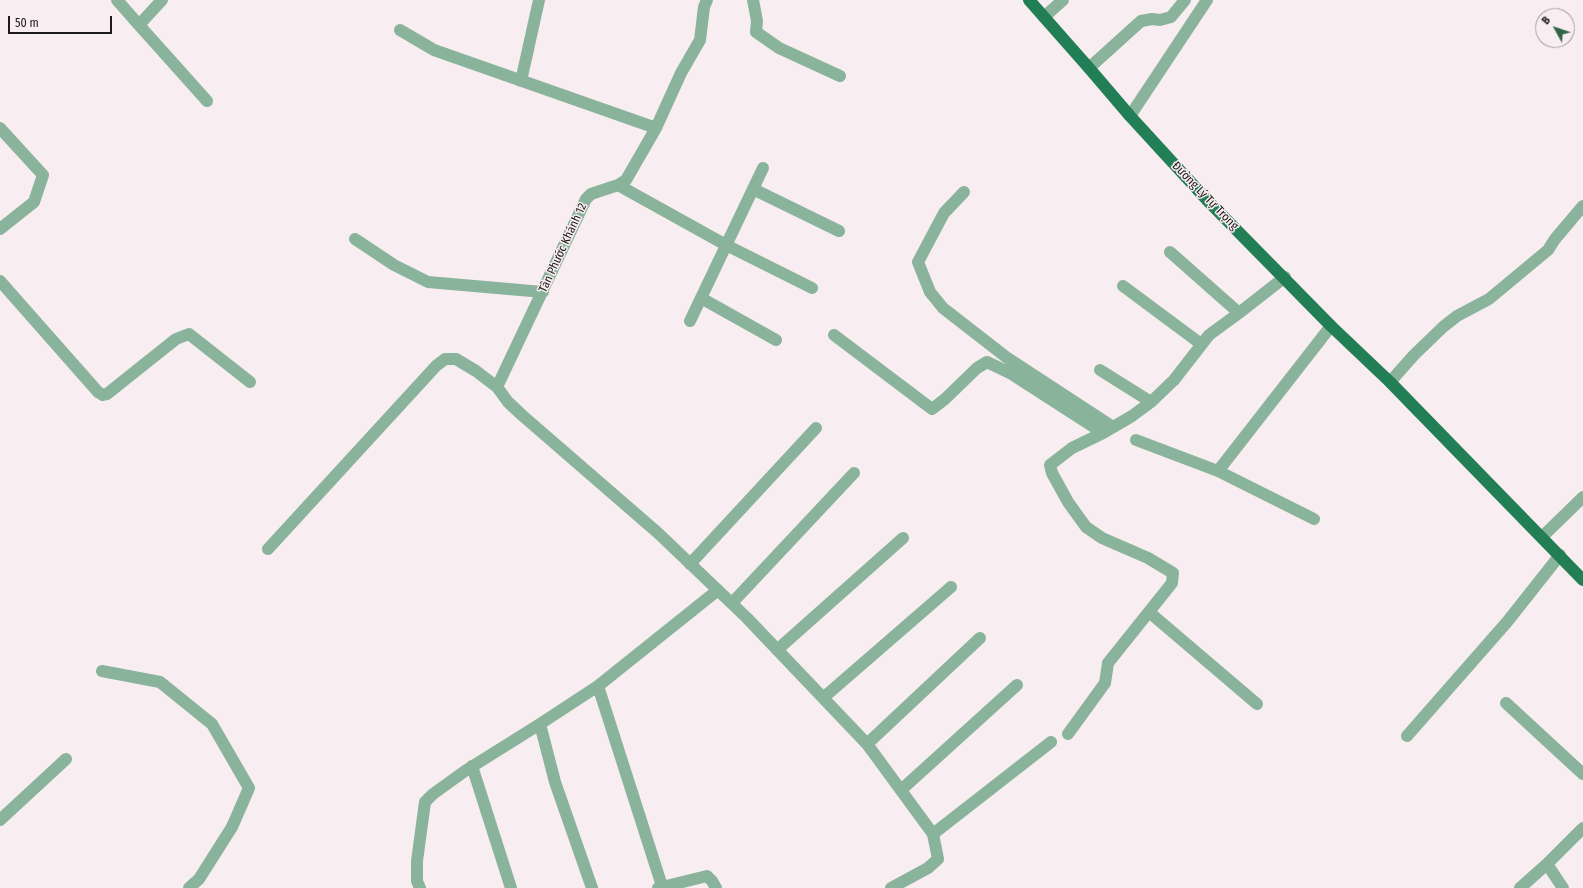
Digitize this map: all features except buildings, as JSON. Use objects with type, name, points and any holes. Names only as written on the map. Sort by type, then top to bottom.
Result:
[{"type":"main road","name":"Đường Lý Tự Trọng","points":[[1029,0],[1130,116],[1207,200],[1390,382],[1583,580]]},
{"type":"street","points":[[118,0],[139,26],[207,101]]},
{"type":"street","points":[[139,26],[162,0]]},
{"type":"street","points":[[521,81],[539,0]]},
{"type":"street","name":"Tân Phước Khánh 12","points":[[497,387],[586,199],[591,194],[618,185],[626,180],[656,128],[681,73],[700,40],[704,7],[707,0]]},
{"type":"street","points":[[753,0],[758,21],[756,32],[779,48],[840,76]]},
{"type":"street","points":[[1044,17],[1063,0]]},
{"type":"street","points":[[1089,68],[1141,21],[1152,19],[1160,20],[1171,17],[1185,0]]},
{"type":"street","points":[[1130,116],[1207,0]]},
{"type":"street","points":[[400,30],[434,50],[656,128]]},
{"type":"street","points":[[0,128],[43,175],[34,202],[0,229]]},
{"type":"street","points":[[690,321],[763,168]]},
{"type":"street","points":[[618,185],[726,245],[812,288]]},
{"type":"street","points":[[753,189],[839,231]]},
{"type":"street","points":[[964,192],[944,213],[918,262],[930,292],[943,308],[1006,357],[1108,430]]},
{"type":"street","points":[[1390,382],[1414,355],[1457,316],[1489,299],[1548,250],[1555,239],[1582,209]]},
{"type":"street","points":[[355,239],[394,265],[428,282],[543,292]]},
{"type":"street","points":[[1170,252],[1240,313]]},
{"type":"street","points":[[1068,734],[1105,683],[1108,663],[1172,583],[1173,573],[1148,558],[1102,538],[1086,527],[1068,502],[1052,473],[1050,465],[1072,448],[1108,430],[1151,402],[1174,380],[1209,335],[1240,313],[1284,277]]},
{"type":"street","points":[[0,281],[98,392],[103,395],[107,394],[176,339],[189,334],[250,382]]},
{"type":"street","points":[[1123,286],[1201,344]]},
{"type":"street","points":[[701,298],[776,340]]},
{"type":"street","points":[[1218,472],[1332,326]]},
{"type":"street","points":[[834,335],[932,410],[977,368],[986,362],[1010,373],[1108,430]]},
{"type":"street","points":[[268,549],[436,366],[445,359],[456,359],[476,371],[497,387],[508,402],[523,416],[658,533],[732,603],[867,744],[933,834],[938,859],[928,868],[891,888]]},
{"type":"street","points":[[1100,370],[1151,402]]},
{"type":"street","points":[[690,564],[816,428]]},
{"type":"street","points":[[1136,440],[1218,472],[1314,519]]},
{"type":"street","points":[[732,603],[854,473]]},
{"type":"street","points":[[1542,537],[1583,497]]},
{"type":"street","points":[[777,650],[903,538]]},
{"type":"street","points":[[1408,736],[1507,622],[1560,555]]},
{"type":"street","points":[[823,698],[951,587]]},
{"type":"street","points":[[420,888],[417,881],[417,861],[425,802],[433,794],[472,766],[598,686],[718,590]]},
{"type":"street","points":[[1149,612],[1257,704]]},
{"type":"street","points":[[867,744],[980,638]]},
{"type":"street","points":[[102,671],[160,682],[212,724],[249,788],[232,827],[199,879],[189,888]]},
{"type":"street","points":[[901,790],[1016,684]]},
{"type":"street","points":[[598,686],[660,887],[707,876],[716,888]]},
{"type":"street","points":[[1506,702],[1583,774]]},
{"type":"street","points":[[540,724],[555,782],[592,888]]},
{"type":"street","points":[[933,834],[1050,742]]},
{"type":"street","points":[[2,814],[66,759]]},
{"type":"street","points":[[472,766],[511,888]]},
{"type":"street","points":[[1520,888],[1547,864],[1583,828]]},
{"type":"street","points":[[1547,864],[1563,888]]}]
